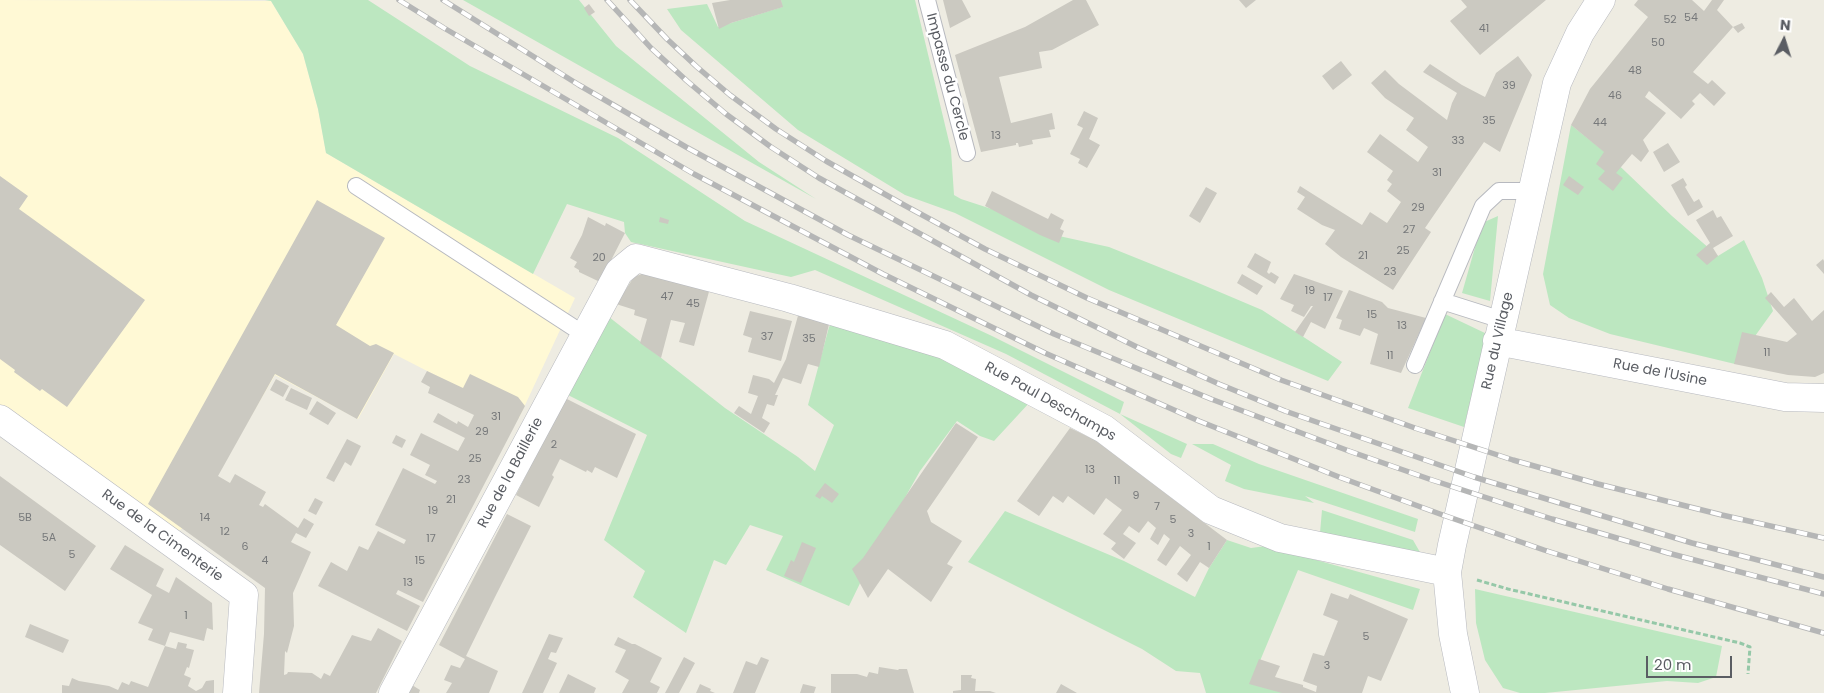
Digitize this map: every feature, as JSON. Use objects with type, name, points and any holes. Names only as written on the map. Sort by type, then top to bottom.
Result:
[{"type":"street","name":"Rue du Village","points":[[1465,693],[1453,634],[1447,572],[1452,545],[1557,83],[1580,33],[1601,0]]},
{"type":"street","name":"Rue de la Baillerie","points":[[393,693],[619,272],[636,258]]},
{"type":"street","name":"Rue Paul Deschamps","points":[[636,258],[789,298],[945,344],[1104,429],[1211,510],[1280,538],[1447,572]]},
{"type":"street","name":"Rue de l'Usine","points":[[1500,331],[1785,397],[1824,398]]},
{"type":"street","name":"Rue de la Cimenterie","points":[[0,419],[244,595],[237,693]]},
{"type":"lane","name":"Impasse du Cercle","points":[[927,0],[967,153]]},
{"type":"lane","points":[[356,186],[585,335]]},
{"type":"lane","points":[[1415,365],[1483,206],[1499,190],[1532,191]]},
{"type":"lane","points":[[1442,301],[1500,331]]},
{"type":"path","points":[[1447,572],[1508,589],[1740,643],[1750,647],[1748,674]]},
{"type":"shaded area","points":[[0,0],[271,1],[303,54],[318,109],[326,153],[575,298],[519,418],[394,354],[358,419],[275,375],[207,492],[183,528],[167,539],[42,465],[0,436]]},
{"type":"green space","points":[[265,0],[368,0],[470,66],[618,138],[745,221],[992,336],[1124,402],[1120,414],[1006,354],[815,270],[791,277],[631,242],[625,233],[624,222],[567,204],[533,274],[326,153],[318,109],[303,54],[271,1]]},
{"type":"green space","points":[[463,0],[579,0],[616,46],[759,162],[816,199]]},
{"type":"green space","points":[[781,0],[915,0],[951,150],[954,195],[1059,236],[1109,247],[1262,310],[1342,362],[1328,381],[1109,290],[955,213],[905,195],[798,130],[681,30],[667,9],[707,4],[718,27],[782,7]]},
{"type":"green space","points":[[1571,125],[1605,152],[1672,216],[1718,256],[1744,240],[1762,278],[1773,311],[1735,364],[1610,334],[1569,318],[1550,305],[1543,274]]},
{"type":"green space","points":[[1498,216],[1490,301],[1462,293],[1482,223]]},
{"type":"green space","points":[[1445,314],[1487,334],[1464,427],[1408,408]]},
{"type":"green space","points":[[609,317],[725,408],[798,457],[815,471],[834,425],[808,405],[829,327],[832,323],[925,351],[1030,402],[994,441],[980,436],[957,421],[920,471],[880,542],[849,606],[766,570],[783,536],[750,525],[726,565],[714,560],[686,633],[633,597],[645,571],[604,540],[647,435],[566,394]]},
{"type":"green space","points":[[1120,414],[1187,444],[1181,458],[1171,454]]},
{"type":"green space","points":[[1192,444],[1213,444],[1259,464],[1418,519],[1415,532],[1305,496],[1314,503],[1244,489],[1225,481],[1231,465]]},
{"type":"green space","points":[[1322,510],[1413,540],[1421,554],[1320,533]]},
{"type":"green space","points":[[1005,511],[1124,561],[1195,597],[1209,568],[1227,540],[1251,548],[1266,546],[1420,589],[1413,610],[1298,570],[1252,680],[1285,693],[1206,693],[1200,673],[1176,671],[1142,649],[968,562]]},
{"type":"green space","points":[[1475,589],[1722,646],[1716,677],[1698,683],[1667,681],[1545,693],[1520,693],[1503,688],[1485,660],[1476,623]]},
{"type":"building","points":[[730,0],[781,0],[783,7],[731,23],[719,29],[712,3]]},
{"type":"building","points":[[943,0],[962,0],[971,17],[950,28]]},
{"type":"building","points":[[1073,0],[1086,0],[1099,25],[1052,50],[1039,52],[1042,68],[999,77],[1011,123],[1052,113],[1055,129],[1049,130],[1051,137],[1032,140],[1033,144],[1019,147],[1018,143],[1016,143],[1016,145],[981,152],[955,55],[1025,27]]},
{"type":"building","points":[[1239,0],[1256,0],[1246,8]]},
{"type":"building","points":[[1461,0],[1546,0],[1480,55],[1450,21],[1467,7]]},
{"type":"building","points":[[1638,0],[1692,0],[1704,11],[1712,0],[1724,0],[1717,10],[1733,27],[1693,72],[1708,84],[1712,80],[1726,93],[1714,106],[1700,93],[1692,101],[1695,104],[1681,119],[1649,91],[1645,97],[1666,113],[1643,140],[1649,151],[1641,162],[1632,154],[1616,173],[1623,178],[1613,191],[1598,179],[1605,171],[1596,164],[1604,152],[1571,125],[1590,89],[1648,17],[1634,5]]},
{"type":"building","points":[[589,4],[595,12],[589,16],[584,8]]},
{"type":"building","points":[[1742,23],[1745,28],[1738,33],[1733,27]]},
{"type":"building","points":[[1518,56],[1532,75],[1500,152],[1484,142],[1425,228],[1431,232],[1393,290],[1341,257],[1325,244],[1335,230],[1322,225],[1297,209],[1305,197],[1297,192],[1300,186],[1362,225],[1370,212],[1387,223],[1401,202],[1387,191],[1392,184],[1387,180],[1393,171],[1367,152],[1380,134],[1418,162],[1428,147],[1406,130],[1414,118],[1385,98],[1371,83],[1385,70],[1399,84],[1447,120],[1457,93],[1423,72],[1430,64],[1462,85],[1485,97],[1496,73]]},
{"type":"building","points":[[1341,61],[1352,75],[1333,90],[1322,76]]},
{"type":"building","points":[[1084,111],[1098,118],[1089,139],[1100,145],[1087,168],[1078,163],[1080,159],[1070,154],[1083,128],[1077,125]]},
{"type":"building","points":[[1668,143],[1680,162],[1664,172],[1653,152]]},
{"type":"building","points":[[0,176],[28,196],[19,209],[145,300],[67,407],[42,389],[40,391],[0,359]]},
{"type":"building","points":[[1569,176],[1584,187],[1578,195],[1563,185]]},
{"type":"building","points":[[1683,178],[1687,185],[1685,187],[1694,202],[1699,199],[1703,207],[1688,216],[1671,185]]},
{"type":"building","points":[[1206,187],[1217,193],[1200,223],[1189,216]]},
{"type":"building","points":[[992,191],[1048,219],[1051,213],[1064,220],[1060,229],[1064,231],[1059,243],[985,206]]},
{"type":"building","points":[[317,200],[385,238],[336,325],[370,346],[376,344],[394,353],[357,419],[275,374],[218,476],[230,483],[235,474],[266,492],[259,505],[263,507],[265,504],[298,528],[304,518],[314,524],[306,538],[296,533],[291,542],[311,552],[293,593],[294,626],[287,653],[285,651],[284,675],[288,672],[312,673],[321,679],[324,673],[330,676],[352,635],[371,641],[378,628],[402,641],[376,693],[259,693],[264,634],[265,588],[148,504]]},
{"type":"building","points":[[1713,210],[1717,218],[1721,216],[1733,236],[1713,248],[1718,256],[1707,265],[1696,255],[1710,243],[1696,220]]},
{"type":"building","points":[[588,217],[605,226],[606,223],[625,233],[600,282],[579,272],[574,267],[577,262],[570,258],[582,235]]},
{"type":"building","points":[[660,217],[669,220],[668,224],[659,222]]},
{"type":"building","points":[[1255,253],[1271,262],[1267,272],[1269,274],[1271,272],[1279,277],[1275,284],[1247,267]]},
{"type":"building","points":[[1823,259],[1824,261],[1824,274],[1816,265]]},
{"type":"building","points":[[647,272],[710,288],[694,346],[679,342],[685,323],[671,320],[661,358],[640,343],[647,319],[634,315],[635,310],[616,304],[634,277]]},
{"type":"building","points":[[1242,274],[1263,286],[1257,295],[1237,283]]},
{"type":"building","points":[[1294,274],[1343,291],[1325,329],[1311,322],[1303,337],[1295,332],[1313,306],[1311,306],[1304,317],[1291,311],[1294,305],[1280,299]]},
{"type":"building","points":[[1349,290],[1382,302],[1388,308],[1426,318],[1401,373],[1370,364],[1378,334],[1364,328],[1360,336],[1339,329],[1342,320],[1336,318]]},
{"type":"building","points":[[1771,292],[1784,307],[1794,298],[1812,321],[1824,310],[1824,373],[1815,377],[1788,375],[1734,364],[1742,332],[1787,342],[1797,334],[1765,298]]},
{"type":"building","points":[[750,311],[792,321],[781,361],[748,352],[752,338],[743,335]]},
{"type":"building","points":[[799,312],[830,320],[819,367],[808,364],[801,384],[783,378],[775,395],[778,395],[774,406],[767,404],[762,418],[770,423],[764,433],[734,413],[739,406],[751,414],[758,396],[748,393],[753,375],[769,379],[774,383],[786,359]]},
{"type":"building","points":[[427,371],[463,388],[470,374],[518,397],[525,406],[423,602],[398,590],[396,594],[420,606],[407,631],[318,586],[331,562],[347,571],[359,546],[368,550],[378,531],[404,544],[406,540],[375,525],[403,468],[435,484],[437,481],[425,475],[430,465],[410,455],[421,433],[458,451],[465,438],[433,422],[438,413],[457,424],[458,421],[468,427],[474,415],[428,393],[430,387],[421,382]]},
{"type":"building","points":[[276,379],[289,386],[283,397],[270,390]]},
{"type":"building","points":[[291,388],[312,398],[307,410],[285,400]]},
{"type":"building","points":[[565,398],[636,434],[617,478],[595,467],[592,473],[587,470],[586,472],[560,459],[552,475],[554,477],[539,507],[516,495]]},
{"type":"building","points":[[317,401],[336,413],[328,425],[309,414]]},
{"type":"building","points":[[956,423],[978,437],[927,511],[931,522],[962,541],[947,564],[953,567],[931,602],[888,569],[868,598],[852,569],[863,558]]},
{"type":"building","points":[[1070,428],[1095,440],[1227,540],[1209,568],[1200,562],[1187,582],[1177,574],[1191,555],[1180,546],[1166,566],[1157,560],[1170,539],[1164,534],[1158,545],[1150,539],[1156,528],[1148,521],[1139,533],[1129,526],[1123,534],[1136,543],[1124,559],[1111,549],[1116,543],[1103,534],[1122,510],[1106,498],[1094,515],[1068,496],[1063,503],[1053,496],[1039,516],[1017,501]]},
{"type":"building","points":[[396,435],[406,440],[402,448],[392,443]]},
{"type":"building","points":[[347,439],[361,446],[351,466],[345,462],[334,482],[326,478]]},
{"type":"building","points":[[0,476],[96,546],[65,591],[0,545]]},
{"type":"building","points":[[825,483],[839,494],[832,503],[822,496],[820,499],[815,496]]},
{"type":"building","points":[[315,498],[323,502],[316,515],[308,511]]},
{"type":"building","points":[[507,514],[531,526],[466,656],[498,671],[489,693],[446,693],[452,683],[444,680],[451,665],[460,668],[465,659],[439,645]]},
{"type":"building","points":[[802,542],[816,548],[801,583],[784,576],[791,560],[794,562]]},
{"type":"building","points":[[125,545],[164,569],[156,586],[169,593],[176,577],[212,603],[213,630],[207,628],[204,641],[170,632],[165,646],[148,640],[153,629],[138,623],[152,595],[110,569]]},
{"type":"building","points":[[1331,593],[1348,599],[1350,594],[1408,619],[1381,681],[1368,676],[1362,693],[1282,693],[1249,684],[1259,659],[1280,666],[1275,677],[1303,685],[1303,687],[1316,692],[1317,686],[1303,681],[1313,653],[1324,656],[1338,621],[1323,615]]},
{"type":"building","points":[[30,624],[69,640],[63,653],[25,637]]},
{"type":"building","points":[[549,634],[563,638],[556,653],[551,652],[548,659],[557,663],[543,693],[522,693]]},
{"type":"building","points":[[618,637],[662,658],[650,682],[660,687],[657,693],[622,693],[629,680],[615,672],[626,650],[614,645]]},
{"type":"building","points":[[178,642],[187,644],[186,648],[194,650],[189,668],[187,667],[184,675],[191,678],[188,686],[196,691],[202,688],[206,681],[214,680],[214,693],[62,693],[62,685],[69,686],[72,678],[109,686],[118,690],[122,682],[129,685],[131,681],[148,687],[165,646],[176,649]]},
{"type":"building","points":[[684,657],[695,663],[679,693],[665,693]]},
{"type":"building","points":[[761,657],[769,660],[755,693],[733,693],[746,661],[757,665]]},
{"type":"building","points":[[879,667],[898,670],[907,669],[914,693],[831,693],[831,674],[857,674],[867,677],[869,672],[878,674]]},
{"type":"building","points":[[568,674],[596,688],[594,693],[559,693]]},
{"type":"building","points":[[961,675],[972,675],[971,678],[976,679],[975,691],[996,693],[953,693],[953,691],[961,690]]},
{"type":"building","points":[[700,684],[711,689],[710,691],[715,693],[696,693]]},
{"type":"building","points":[[803,684],[816,687],[814,693],[800,693]]},
{"type":"building","points":[[1061,684],[1077,693],[1056,693]]},
{"type":"building","points":[[412,685],[420,690],[419,693],[408,693]]},
{"type":"railway","points":[[399,0],[694,174],[883,274],[1045,353],[1199,421],[1339,477],[1440,514],[1544,550],[1668,589],[1824,633]]},
{"type":"railway","points":[[443,0],[579,85],[686,147],[848,235],[1054,334],[1211,399],[1432,480],[1552,519],[1668,553],[1824,594]]},
{"type":"railway","points":[[607,0],[651,48],[687,81],[726,114],[771,147],[819,178],[1031,295],[1139,348],[1285,411],[1474,477],[1692,543],[1824,577]]},
{"type":"railway","points":[[630,0],[697,67],[730,95],[776,129],[826,161],[904,205],[985,249],[1087,298],[1281,380],[1415,428],[1513,460],[1598,484],[1824,538]]}]
